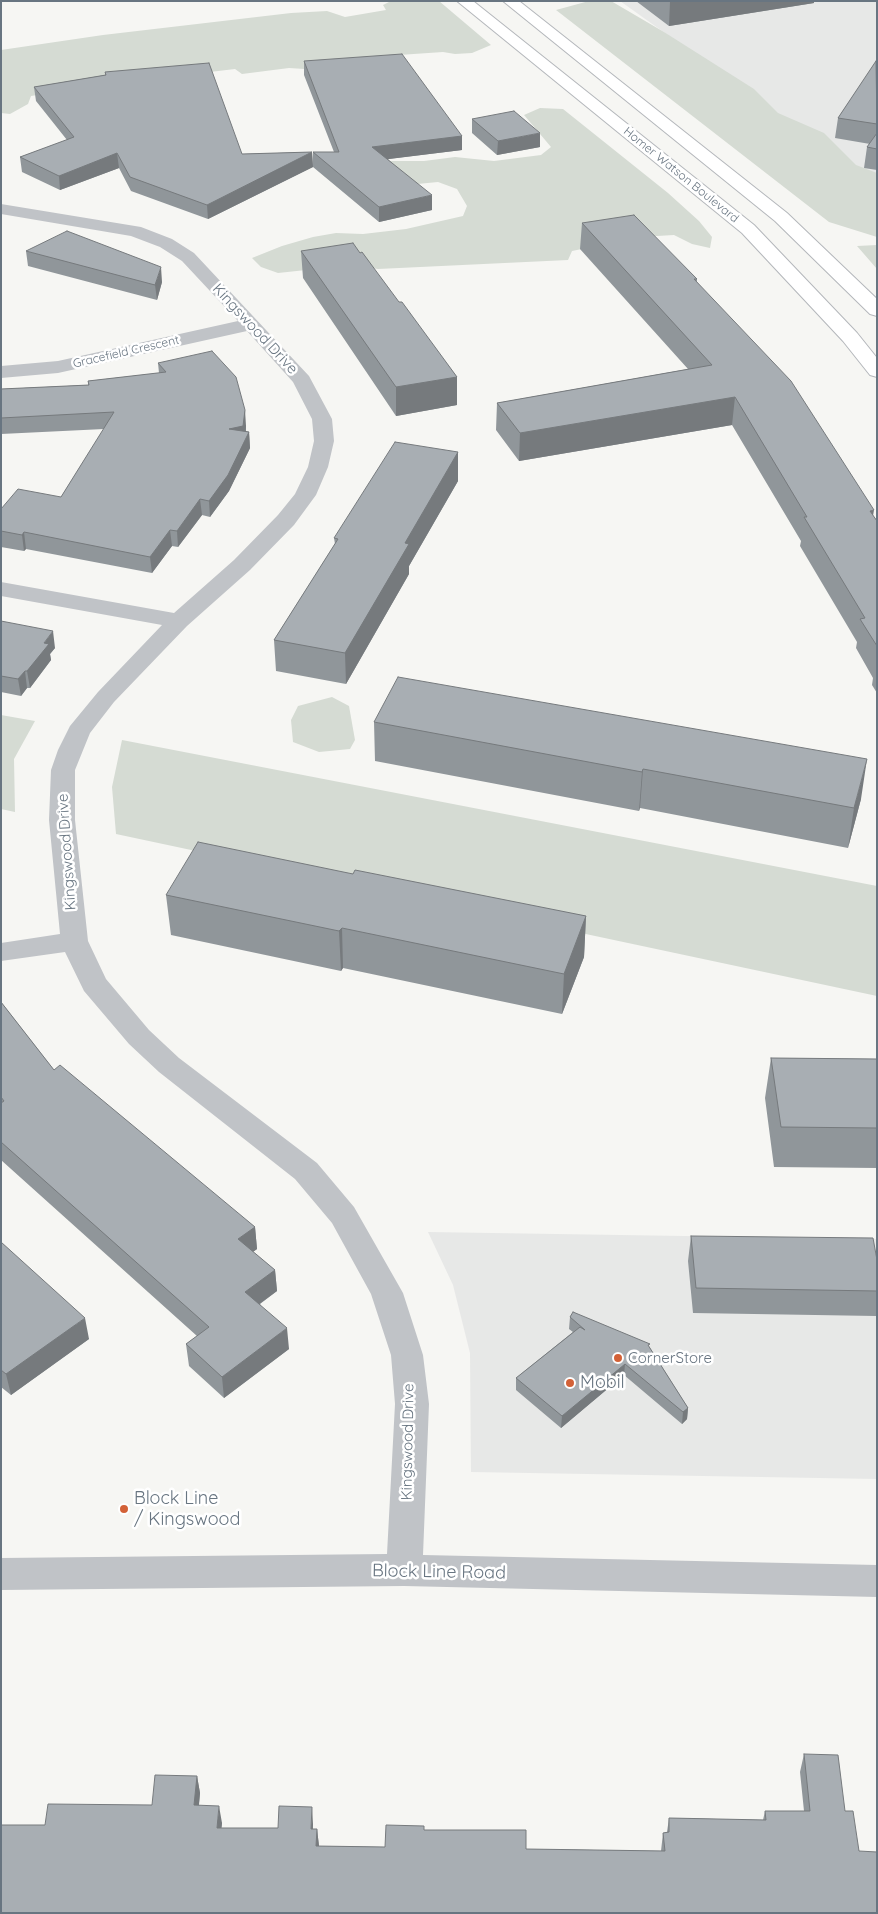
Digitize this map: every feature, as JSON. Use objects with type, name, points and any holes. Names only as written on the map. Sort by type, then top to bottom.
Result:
[{"type":"main road","name":"Homer Watson Boulevard","points":[[464,1],[748,229],[850,337],[877,371]]},
{"type":"main road","name":"Homer Watson Boulevard","points":[[510,1],[781,217],[877,310]]},
{"type":"street","name":"Kingswood Drive","points":[[1,209],[135,231],[166,243],[188,257],[302,380],[322,419],[324,441],[318,467],[305,495],[286,520],[242,564],[179,621],[106,697],[79,730],[63,770],[62,820],[74,941],[94,984],[139,1037],[169,1065],[306,1171],[343,1215],[386,1293],[407,1355],[412,1404],[404,1570]]},
{"type":"street","name":"Gracefield Crescent","points":[[1,372],[58,367],[251,324]]},
{"type":"street","points":[[1,589],[179,621]]},
{"type":"street","points":[[1,952],[74,941]]},
{"type":"street","name":"Block Line Road","points":[[1,1574],[404,1570],[877,1581]]},
{"type":"shaded area","points":[[391,1],[439,1],[491,45],[472,53],[455,54],[443,52],[399,55],[335,71],[289,68],[242,74],[235,69],[109,84],[31,96],[28,104],[10,114],[1,113],[1,50],[103,35],[291,13],[327,11],[345,17],[386,10],[383,5]]},
{"type":"shaded area","points":[[589,1],[611,1],[664,32],[754,89],[778,113],[824,133],[856,165],[877,173],[877,237],[829,222],[556,10]]},
{"type":"shaded area","points":[[620,1],[877,1],[877,179],[867,177]]},
{"type":"shaded area","points":[[540,108],[563,109],[668,193],[699,221],[712,237],[710,248],[692,244],[674,235],[640,237],[572,251],[568,260],[378,269],[353,265],[278,273],[261,267],[252,258],[282,246],[313,237],[336,233],[363,234],[406,229],[463,216],[467,206],[457,189],[438,182],[407,185],[370,161],[424,161],[455,157],[494,161],[541,155],[551,147],[524,115]]},
{"type":"shaded area","points":[[877,245],[877,269],[857,246]]},
{"type":"shaded area","points":[[332,697],[349,706],[355,740],[350,749],[319,752],[293,742],[291,720],[298,706]]},
{"type":"shaded area","points":[[1,715],[35,721],[14,759],[15,812],[1,809]]},
{"type":"shaded area","points":[[122,740],[877,886],[877,996],[116,834],[112,787]]},
{"type":"shaded area","points":[[428,1232],[877,1239],[877,1479],[471,1472],[470,1353],[453,1285]]},
{"type":"building","points":[[402,54],[462,136],[372,147],[432,195],[379,207],[313,152],[339,152],[304,61]]},
{"type":"building","points":[[876,61],[877,124],[838,118]]},
{"type":"building","points":[[209,63],[242,154],[312,152],[207,205],[130,177],[117,153],[59,176],[20,157],[74,137],[34,87],[106,75],[105,72]]},
{"type":"building","points":[[514,111],[540,133],[498,141],[472,119]]},
{"type":"building","points":[[877,133],[877,149],[867,147]]},
{"type":"building","points":[[634,215],[697,279],[694,279],[791,381],[874,510],[870,511],[877,521],[877,646],[860,619],[865,618],[735,397],[520,433],[497,403],[712,365],[582,223]]},
{"type":"building","points":[[67,231],[161,267],[155,285],[26,251]]},
{"type":"building","points":[[353,243],[360,253],[362,252],[399,302],[402,302],[457,377],[396,387],[301,251]]},
{"type":"building","points":[[212,351],[236,377],[245,410],[243,426],[229,429],[249,432],[228,475],[209,501],[200,499],[177,531],[170,530],[150,557],[24,532],[22,535],[1,531],[1,509],[18,489],[61,497],[114,412],[1,418],[1,389],[89,385],[88,381],[166,372],[158,363]]},
{"type":"building","points":[[395,442],[458,452],[405,543],[409,544],[345,653],[274,640],[338,539],[334,538]]},
{"type":"building","points":[[1,621],[53,631],[44,643],[49,644],[18,679],[1,676]]},
{"type":"building","points":[[398,677],[867,759],[854,808],[643,769],[642,772],[374,722]]},
{"type":"building","points":[[198,842],[353,874],[355,870],[586,916],[564,974],[342,928],[339,931],[166,895]]},
{"type":"building","points":[[1,1002],[54,1070],[60,1065],[255,1227],[238,1239],[275,1270],[245,1292],[287,1328],[222,1377],[186,1344],[209,1327],[1,1142],[1,1103],[4,1101],[1,1097]]},
{"type":"building","points":[[771,1058],[877,1059],[877,1128],[781,1127]]},
{"type":"building","points":[[691,1236],[873,1238],[877,1260],[877,1291],[696,1288]]},
{"type":"building","points":[[1,1242],[85,1318],[6,1374],[1,1370]]},
{"type":"building","points":[[573,1312],[650,1344],[648,1345],[688,1408],[683,1412],[625,1364],[562,1416],[516,1378],[580,1327],[585,1330],[570,1317]]},
{"type":"building","points":[[804,1754],[838,1755],[845,1811],[853,1811],[859,1851],[877,1852],[877,1913],[1,1913],[1,1825],[45,1825],[48,1804],[152,1805],[155,1775],[197,1776],[194,1805],[219,1806],[217,1828],[278,1828],[279,1806],[312,1807],[311,1829],[317,1829],[316,1846],[385,1847],[386,1825],[424,1826],[424,1830],[526,1830],[526,1849],[665,1851],[663,1833],[669,1832],[669,1818],[766,1820],[765,1811],[810,1811]]},
{"type":"place","name":"CornerStore","points":[[618,1358]]},
{"type":"place","name":"Mobil","points":[[570,1383]]},
{"type":"place","name":"Block Line / Kingswood","points":[[124,1509]]}]
